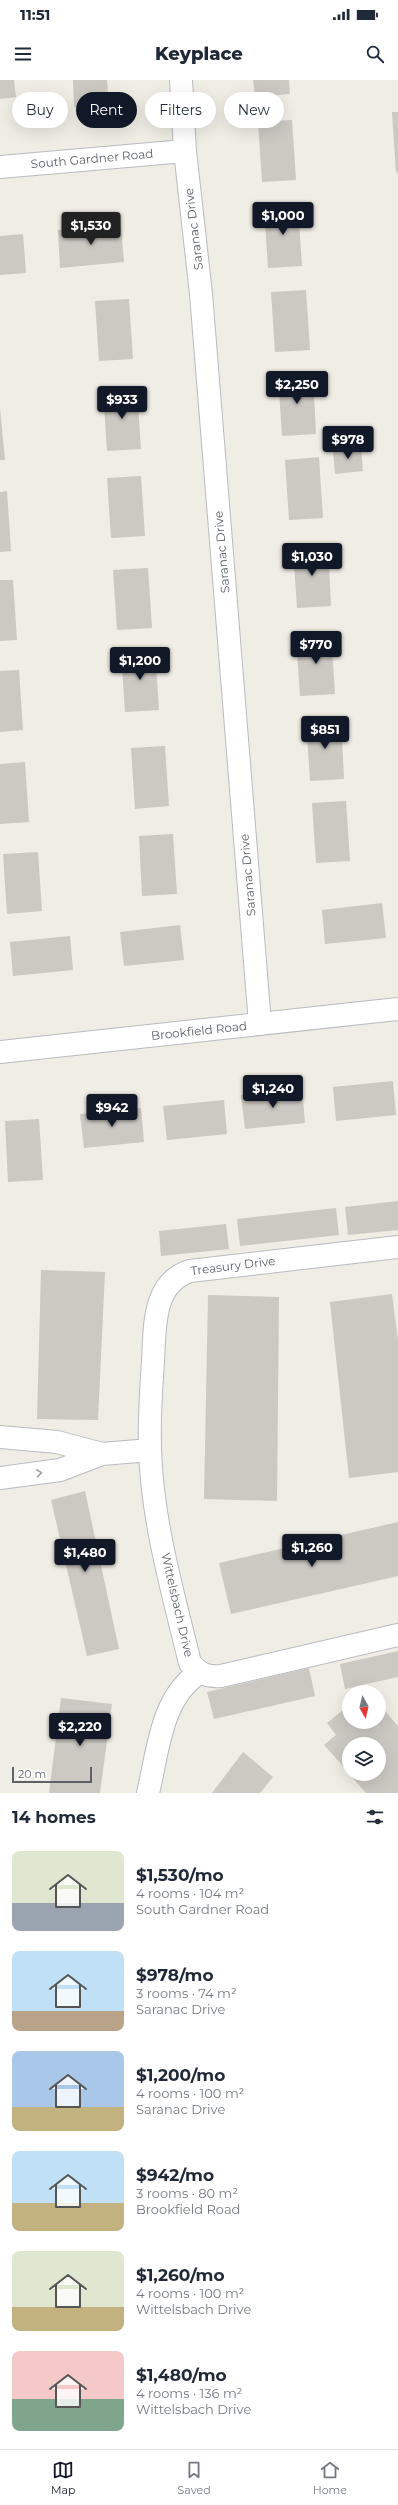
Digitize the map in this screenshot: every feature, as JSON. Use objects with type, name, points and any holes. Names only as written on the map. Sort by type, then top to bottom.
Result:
[{"type":"street","name":"Saranac Drive","points":[[181,80],[184,151],[202,302],[260,1024]]},
{"type":"street","name":"South Gardner Road","points":[[0,167],[184,151]]},
{"type":"street","name":"Brookfield Road","points":[[0,1052],[398,1009]]},
{"type":"street","name":"Treasury Drive","points":[[150,1450],[154,1345],[160,1295],[170,1281],[190,1271],[398,1248]]},
{"type":"street","points":[[0,1437],[57,1442],[102,1454]]},
{"type":"street","points":[[0,1478],[60,1470],[102,1454],[150,1450]]},
{"type":"street","name":"Wittelsbach Drive","points":[[150,1450],[154,1496],[167,1567],[190,1663],[199,1673]]},
{"type":"street","points":[[148,1793],[169,1708],[180,1689],[199,1673],[208,1677],[221,1676],[398,1635]]},
{"type":"building","points":[[0,80],[14,80],[15,92],[12,92],[12,98],[0,99]]},
{"type":"building","points":[[73,80],[107,80],[108,92],[76,92],[76,107],[74,107]]},
{"type":"building","points":[[253,80],[289,80],[290,94],[284,95],[284,92],[254,92]]},
{"type":"building","points":[[392,112],[398,112],[398,172],[396,173]]},
{"type":"building","points":[[284,120],[292,120],[296,180],[262,182],[258,128],[284,128]]},
{"type":"building","points":[[298,205],[302,266],[268,268],[264,207]]},
{"type":"building","points":[[121,225],[124,262],[60,268],[58,230]]},
{"type":"building","points":[[23,234],[26,273],[0,275],[0,236]]},
{"type":"building","points":[[306,290],[310,350],[275,352],[271,292]]},
{"type":"building","points":[[129,299],[133,359],[99,361],[95,301]]},
{"type":"building","points":[[313,374],[316,434],[282,436],[278,376]]},
{"type":"building","points":[[137,389],[141,449],[107,451],[103,391]]},
{"type":"building","points":[[0,408],[5,460],[0,460]]},
{"type":"building","points":[[361,447],[363,471],[335,474],[333,450]]},
{"type":"building","points":[[319,457],[323,518],[289,520],[285,460]]},
{"type":"building","points":[[141,476],[145,536],[111,538],[107,478]]},
{"type":"building","points":[[7,491],[11,551],[0,552],[0,492]]},
{"type":"building","points":[[328,546],[331,606],[297,608],[293,548]]},
{"type":"building","points":[[148,568],[152,628],[117,630],[113,570]]},
{"type":"building","points":[[0,580],[13,580],[17,640],[0,641]]},
{"type":"building","points":[[331,634],[335,694],[300,696],[296,636]]},
{"type":"building","points":[[155,650],[159,710],[125,712],[121,652]]},
{"type":"building","points":[[19,670],[23,730],[0,732],[0,671]]},
{"type":"building","points":[[341,719],[344,779],[310,781],[306,721]]},
{"type":"building","points":[[165,746],[169,806],[135,809],[131,748]]},
{"type":"building","points":[[25,762],[29,822],[0,824],[0,764]]},
{"type":"building","points":[[346,801],[350,861],[316,863],[312,803]]},
{"type":"building","points":[[173,834],[177,894],[142,896],[139,836]]},
{"type":"building","points":[[38,852],[42,911],[7,914],[3,854]]},
{"type":"building","points":[[382,903],[386,938],[325,944],[322,910]]},
{"type":"building","points":[[180,925],[184,960],[124,966],[120,932]]},
{"type":"building","points":[[70,936],[73,970],[13,976],[10,942]]},
{"type":"building","points":[[393,1081],[396,1115],[336,1121],[333,1087]]},
{"type":"building","points":[[302,1089],[305,1123],[245,1129],[241,1095]]},
{"type":"building","points":[[224,1100],[227,1134],[167,1140],[163,1106]]},
{"type":"building","points":[[141,1108],[144,1142],[84,1148],[80,1114]]},
{"type":"building","points":[[39,1119],[43,1180],[8,1182],[5,1121]]},
{"type":"building","points":[[398,1201],[398,1230],[348,1235],[345,1207]]},
{"type":"building","points":[[336,1208],[339,1235],[240,1246],[237,1219]]},
{"type":"building","points":[[226,1224],[229,1249],[161,1256],[159,1231]]},
{"type":"building","points":[[41,1270],[105,1272],[98,1420],[37,1419]]},
{"type":"building","points":[[392,1294],[398,1340],[398,1472],[349,1478],[330,1302]]},
{"type":"building","points":[[208,1295],[279,1297],[277,1501],[204,1499]]},
{"type":"building","points":[[85,1491],[119,1649],[87,1656],[51,1500]]},
{"type":"building","points":[[398,1522],[398,1576],[231,1614],[219,1563]]},
{"type":"building","points":[[398,1651],[398,1677],[363,1685],[344,1685],[340,1664]]},
{"type":"building","points":[[309,1668],[315,1696],[214,1719],[207,1692]]},
{"type":"building","points":[[61,1698],[112,1704],[100,1793],[49,1793]]},
{"type":"building","points":[[342,1711],[342,1729],[386,1729],[386,1712],[398,1726],[398,1793],[366,1793],[355,1781],[386,1781],[386,1737],[342,1737],[342,1765],[324,1745],[336,1735],[327,1723]]},
{"type":"building","points":[[243,1752],[273,1777],[260,1793],[212,1793]]}]
